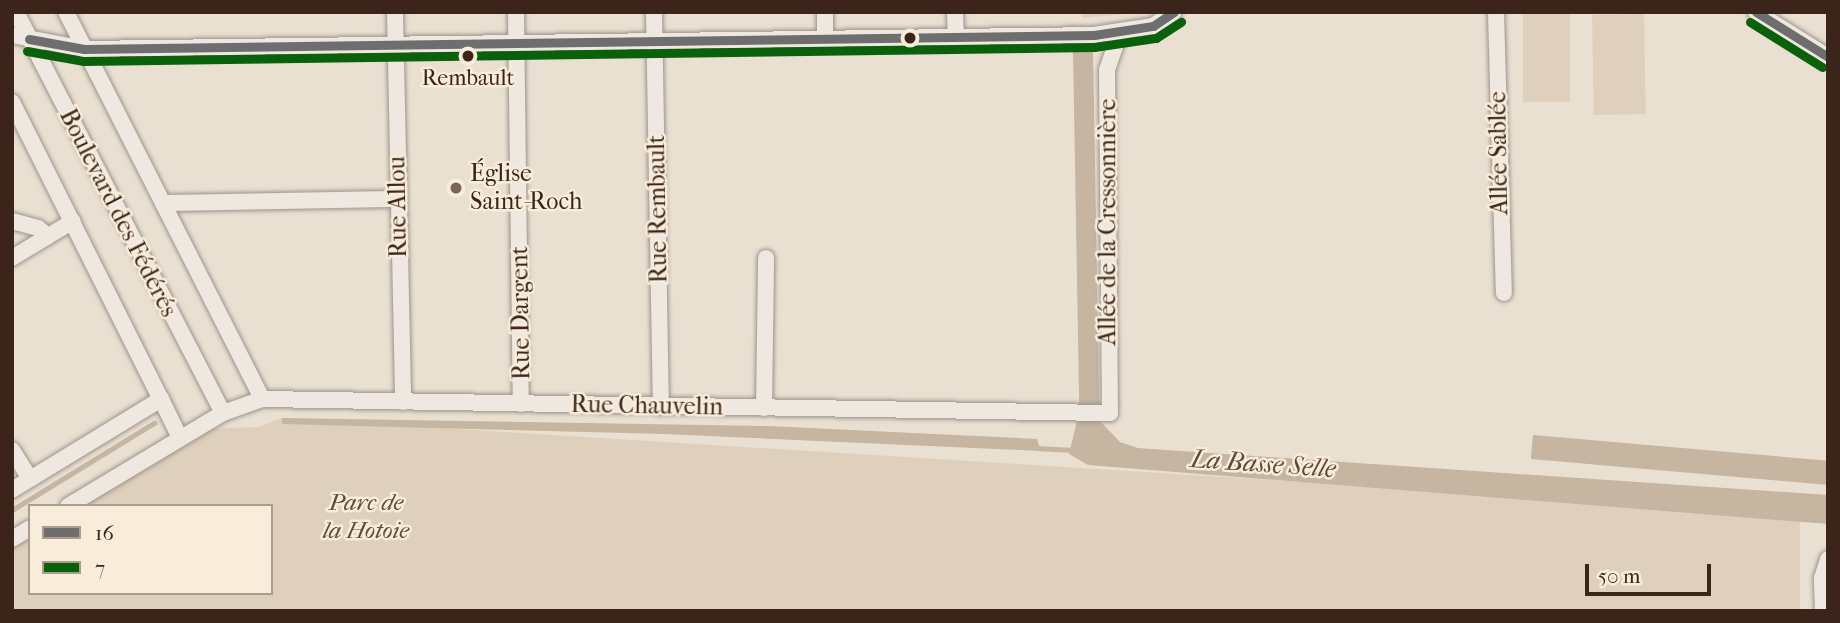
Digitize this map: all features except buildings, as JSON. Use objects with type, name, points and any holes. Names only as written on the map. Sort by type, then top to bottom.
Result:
[{"type":"street","name":"Boulevard des Fédérés","points":[[16,12],[223,413]]},
{"type":"street","name":"Boulevard des Fédérés","points":[[66,12],[262,400]]},
{"type":"street","name":"Rue Allou","points":[[395,12],[403,402]]},
{"type":"street","name":"Rue Dargent","points":[[516,12],[521,404]]},
{"type":"street","name":"Rue Rembault","points":[[654,12],[661,407]]},
{"type":"street","points":[[825,12],[825,39]]},
{"type":"street","points":[[955,12],[956,37]]},
{"type":"street","points":[[12,35],[84,50],[956,37],[1120,33],[1153,26],[1174,12]]},
{"type":"street","name":"Allée Sablée","points":[[1496,12],[1504,293]]},
{"type":"street","points":[[1756,12],[1828,57]]},
{"type":"street","name":"Allée de la Cressonnière","points":[[1110,413],[1107,70],[1120,33]]},
{"type":"street","name":"Boulevard des Fédérés","points":[[12,102],[180,438]]},
{"type":"street","points":[[163,204],[397,199]]},
{"type":"street","points":[[12,221],[38,228],[48,236]]},
{"type":"street","points":[[12,258],[73,221]]},
{"type":"street","points":[[764,408],[766,258]]},
{"type":"street","points":[[12,490],[161,399]]},
{"type":"street","name":"Rue Chauvelin","points":[[71,504],[223,413],[262,400],[1110,413]]},
{"type":"street","points":[[12,450],[30,479]]},
{"type":"street","points":[[12,539],[28,529]]},
{"type":"street","points":[[1823,611],[1822,578],[1828,559]]},
{"type":"green space","points":[[1083,12],[1147,12],[1083,18]]},
{"type":"green space","points":[[1523,12],[1570,12],[1570,102],[1523,102]]},
{"type":"green space","points":[[1644,14],[1646,114],[1594,115],[1592,15]]},
{"type":"green space","name":"Parc de la Hotoie","points":[[282,418],[1800,513],[1800,611],[12,611],[12,545],[28,536],[28,595],[273,595],[273,504],[81,504],[206,429],[259,427]]},
{"type":"water","points":[[1073,50],[1093,50],[1099,406],[1079,406]]},
{"type":"water","points":[[282,418],[768,426],[1037,439],[1041,451],[664,434],[282,424]]},
{"type":"water","name":"La Basse Selle","points":[[1077,421],[1100,421],[1120,442],[1138,448],[1828,495],[1828,524],[1088,465],[1069,454]]},
{"type":"water","points":[[1533,435],[1828,461],[1826,485],[1531,459]]},
{"type":"waterway","points":[[12,510],[154,423]]},
{"type":"waterway","points":[[1036,448],[1075,450]]},
{"type":"transit line","name":"16","points":[[29,39],[84,49],[1094,35],[1153,26],[1174,12]]},
{"type":"transit line","name":"16","points":[[1756,12],[1828,57]]},
{"type":"transit line","name":"7","points":[[27,51],[84,61],[1094,47],[1156,38],[1181,22]]},
{"type":"transit line","name":"7","points":[[1750,22],[1822,67]]},
{"type":"place","name":"Rembault","points":[[468,56]]},
{"type":"place","name":"Église Saint-Roch","points":[[456,188]]}]
